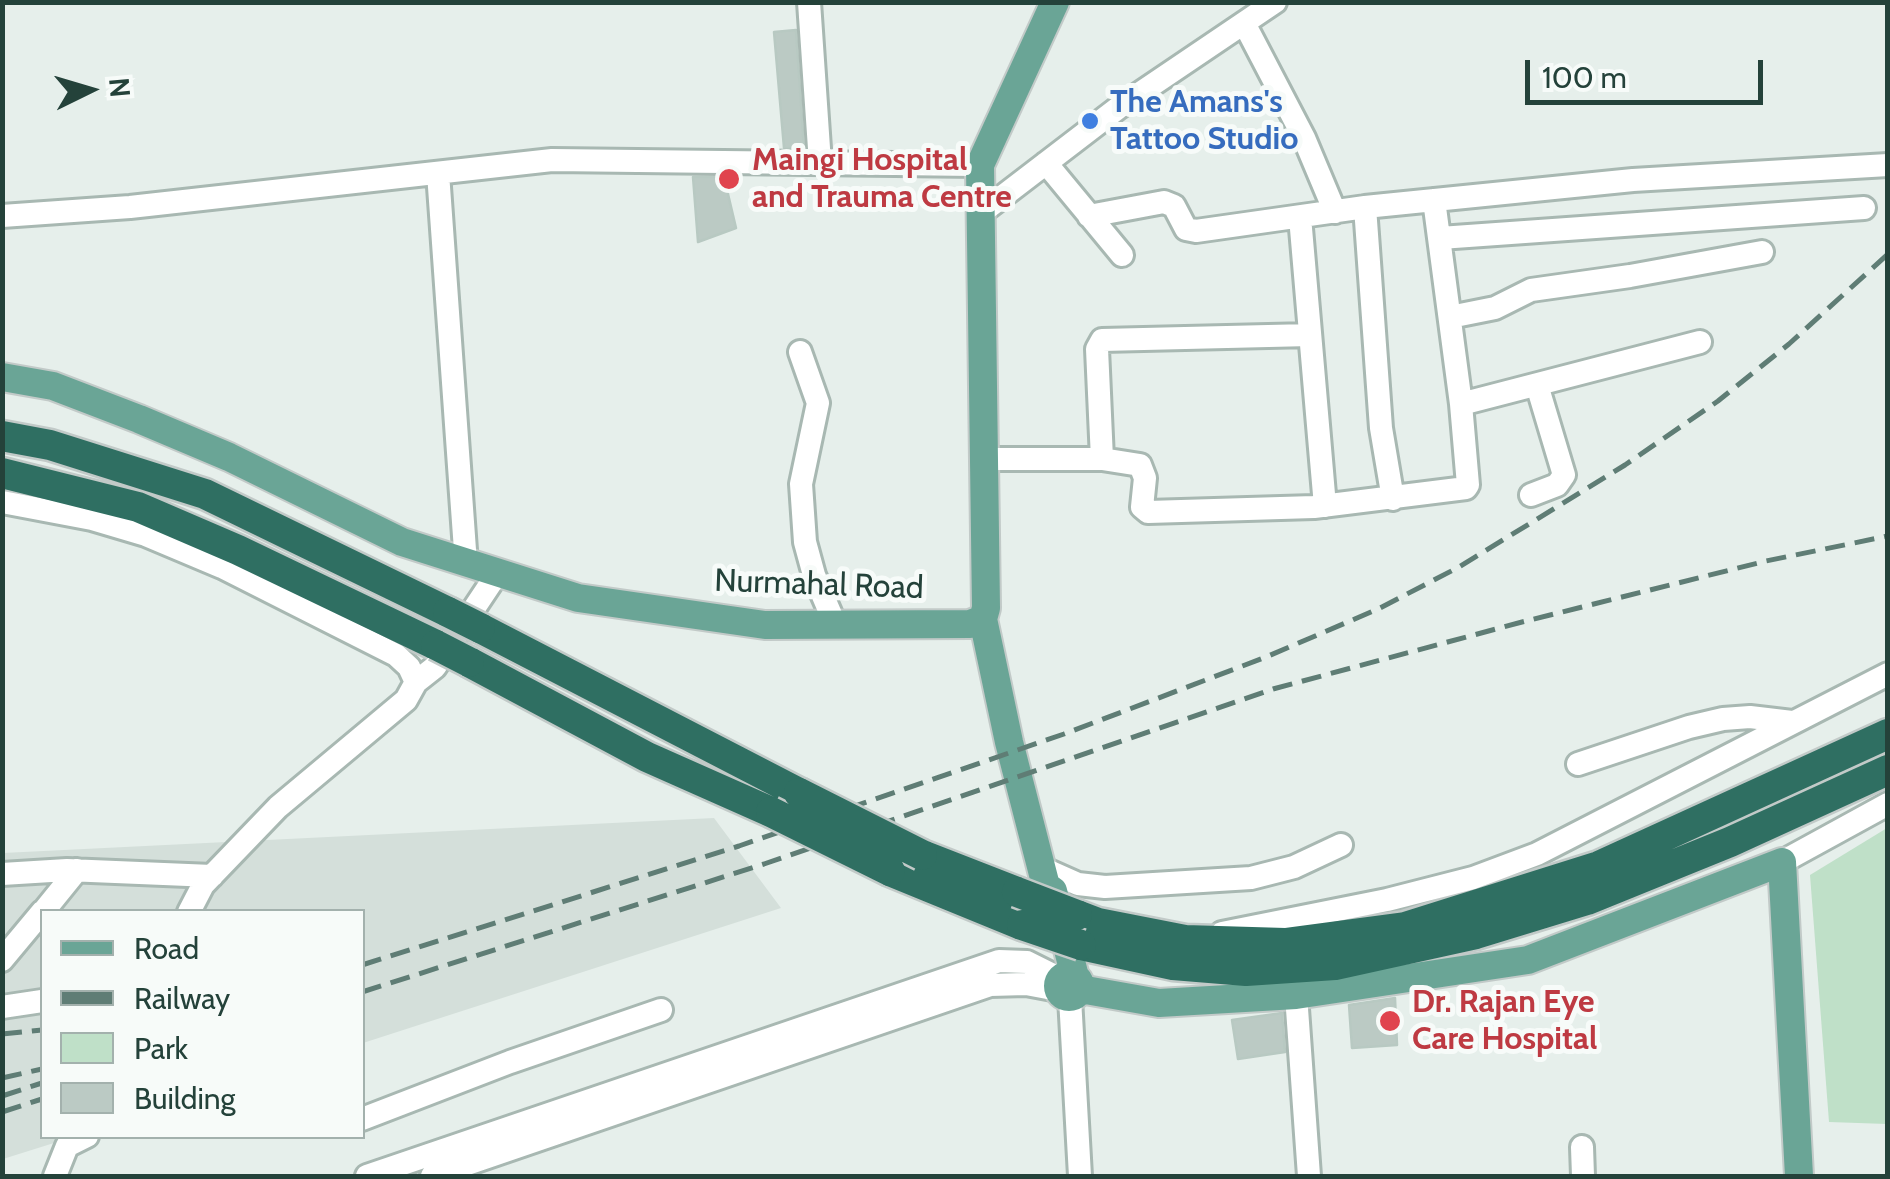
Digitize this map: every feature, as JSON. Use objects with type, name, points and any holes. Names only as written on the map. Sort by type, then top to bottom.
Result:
[{"type":"highway","points":[[2,436],[50,444],[205,494],[480,628],[922,855],[1035,882],[1079,930]]},
{"type":"highway","points":[[2,472],[138,507],[238,550],[436,645],[648,757],[890,871],[1022,924],[1079,930],[1173,965],[1246,970],[1335,965],[1458,938],[1587,900],[1730,842],[1888,770]]},
{"type":"highway","points":[[1079,930],[1098,923],[1184,940],[1285,943],[1405,927],[1599,866],[1888,734]]},
{"type":"main road","points":[[1055,2],[980,164],[986,608],[983,620],[1035,882],[1068,985],[1159,1003],[1296,996],[1528,960],[1782,862],[1799,1176]]},
{"type":"main road","name":"Nurmahal Road","points":[[2,377],[53,386],[229,457],[402,542],[578,598],[765,624],[970,624],[983,620]]},
{"type":"street","points":[[809,2],[820,163]]},
{"type":"street","points":[[1037,2],[1037,39]]},
{"type":"street","points":[[980,213],[1118,108],[1276,2]]},
{"type":"street","points":[[1244,23],[1304,138],[1335,212]]},
{"type":"street","points":[[2,216],[130,206],[552,160],[980,164]]},
{"type":"street","points":[[1046,163],[1122,254]]},
{"type":"street","points":[[1089,216],[1164,202],[1174,206],[1183,226],[1191,230],[1365,207],[1633,180],[1888,165]]},
{"type":"street","points":[[438,173],[466,564]]},
{"type":"street","points":[[983,459],[1102,459],[1140,465],[1145,478],[1142,507],[1146,512],[1325,506],[1468,486],[1434,200]]},
{"type":"street","points":[[1365,207],[1380,428],[1393,499]]},
{"type":"street","points":[[1440,238],[1864,208]]},
{"type":"street","points":[[1300,217],[1325,506]]},
{"type":"street","points":[[1450,317],[1495,308],[1531,290],[1762,252]]},
{"type":"street","points":[[1102,459],[1097,349],[1102,340],[1310,335]]},
{"type":"street","points":[[1461,404],[1700,342]]},
{"type":"street","points":[[800,352],[818,403],[802,484],[805,542],[814,575],[836,624]]},
{"type":"street","points":[[1531,495],[1557,485],[1564,475],[1537,385]]},
{"type":"street","points":[[2,502],[92,519],[146,535],[222,566],[396,655],[409,667],[416,682]]},
{"type":"street","points":[[190,909],[212,876],[278,807],[406,700],[416,682],[436,667],[496,574]]},
{"type":"street","points":[[1184,940],[1387,900],[1473,878],[1536,854],[1888,674]]},
{"type":"street","points":[[1578,764],[1722,719],[1750,717],[1792,722]]},
{"type":"street","points":[[1782,862],[1888,804]]},
{"type":"street","points":[[1035,882],[1106,887],[1251,878],[1294,866],[1341,845]]},
{"type":"street","points":[[2,874],[77,870],[212,876]]},
{"type":"street","points":[[45,909],[77,870]]},
{"type":"street","points":[[2,960],[40,916]]},
{"type":"street","points":[[366,1176],[999,961],[1027,962],[1068,985]]},
{"type":"street","points":[[432,1176],[990,985],[1068,985]]},
{"type":"street","points":[[1068,985],[1080,1176]]},
{"type":"street","points":[[1296,996],[1309,1176]]},
{"type":"street","points":[[2,1007],[40,1001]]},
{"type":"street","points":[[365,1117],[661,1010]]},
{"type":"street","points":[[56,1176],[67,1146],[81,1139]]},
{"type":"street","points":[[1582,1147],[1583,1176]]},
{"type":"shaded area","points":[[714,818],[781,908],[365,1042],[365,909],[40,909],[40,1139],[67,1139],[3,1159],[3,853]]},
{"type":"green space","points":[[1887,828],[1887,1124],[1829,1122],[1810,875]]},
{"type":"building","points":[[796,30],[804,148],[784,148],[774,32]]},
{"type":"building","points":[[693,177],[724,177],[736,228],[698,242]]},
{"type":"building","points":[[1395,998],[1397,1045],[1352,1048],[1349,1005]]},
{"type":"building","points":[[1282,1013],[1285,1052],[1238,1059],[1232,1020]]},
{"type":"railway","points":[[365,964],[739,846],[1064,734],[1266,657],[1378,609],[1459,567],[1625,465],[1718,401],[1789,344],[1888,254]]},
{"type":"railway","points":[[365,991],[764,864],[1273,689],[1766,561],[1888,536]]},
{"type":"railway","points":[[2,1034],[40,1030]]},
{"type":"railway","points":[[2,1078],[40,1069]]},
{"type":"railway","points":[[2,1096],[40,1084]]},
{"type":"railway","points":[[2,1112],[40,1100]]},
{"type":"place","name":"The Amans's Tattoo Studio","points":[[1090,121]]},
{"type":"place","name":"Maingi Hospital and Trauma Centre","points":[[729,179]]},
{"type":"place","name":"Dr. Rajan Eye Care Hospital","points":[[1390,1021]]}]
